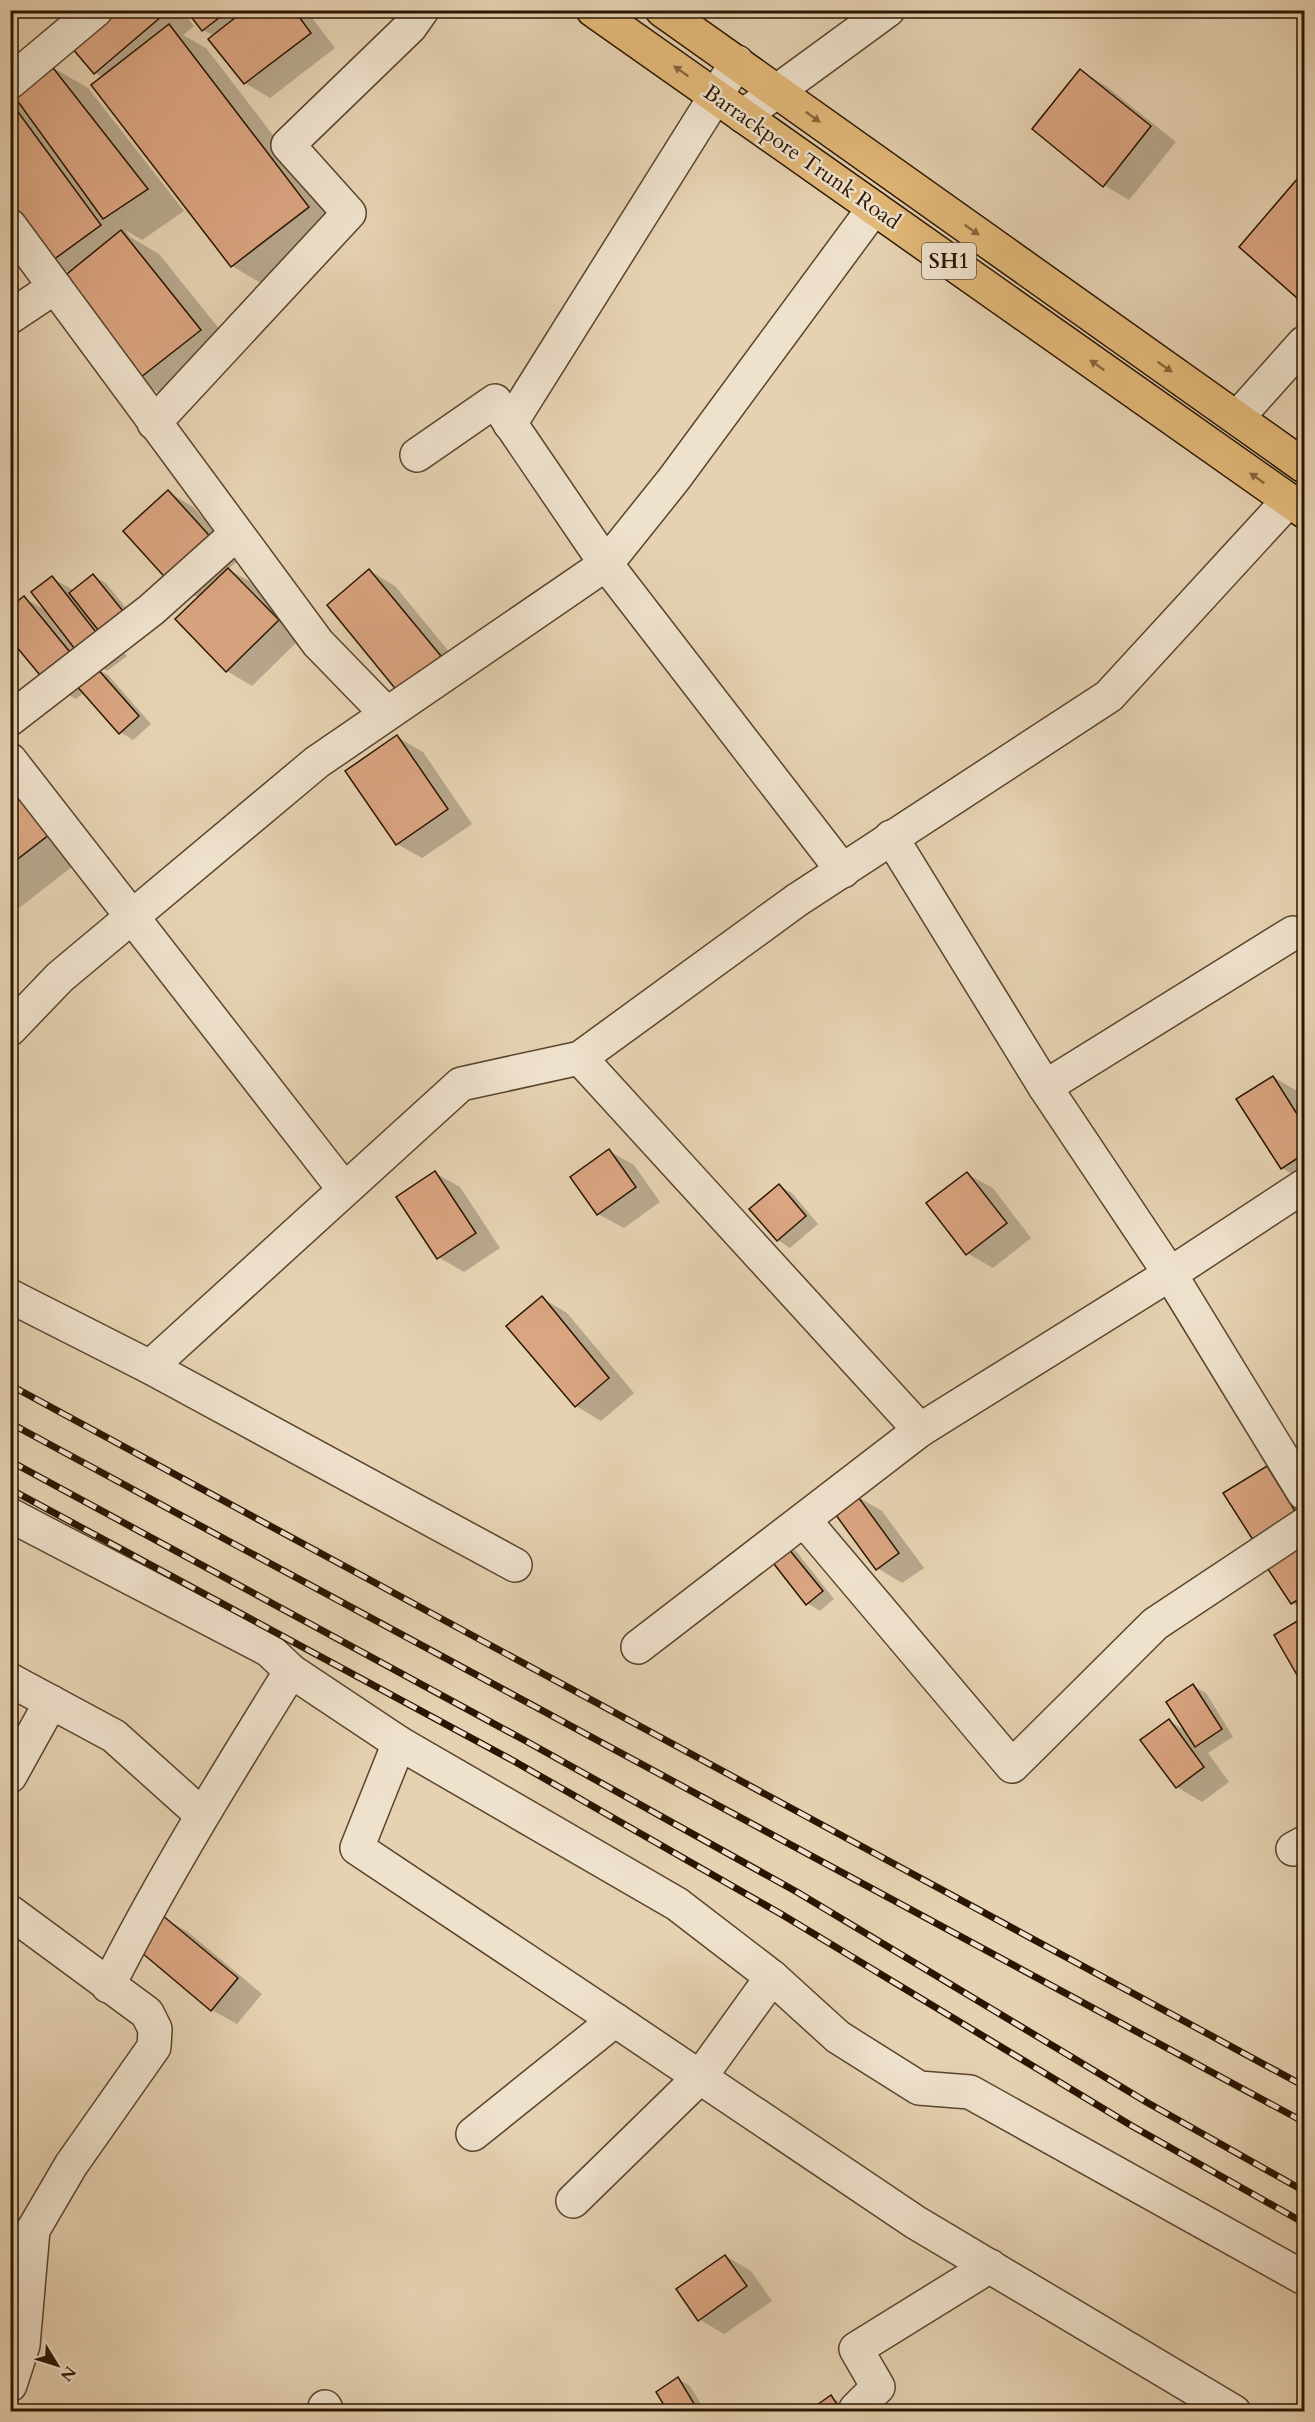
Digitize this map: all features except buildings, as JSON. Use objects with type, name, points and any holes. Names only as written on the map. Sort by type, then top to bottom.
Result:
[{"type":"main road","name":"Barrackpore Trunk Road","points":[[593,10],[1297,506]]},
{"type":"main road","name":"Barrackpore Trunk Road","points":[[662,10],[1305,466]]},
{"type":"street","points":[[10,82],[96,10]]},
{"type":"street","points":[[154,423],[350,213],[288,145],[410,27],[422,10]]},
{"type":"street","points":[[743,116],[888,10]]},
{"type":"street","points":[[510,424],[737,62]]},
{"type":"street","points":[[10,1029],[60,977],[317,762],[606,564],[674,479],[874,208]]},
{"type":"street","points":[[10,226],[318,643],[386,713]]},
{"type":"street","points":[[10,317],[55,287]]},
{"type":"street","points":[[1237,418],[1305,343]]},
{"type":"street","points":[[417,455],[495,401],[606,564],[843,871]]},
{"type":"street","points":[[150,1367],[461,1084],[580,1058],[797,900],[1109,696],[1297,506]]},
{"type":"street","points":[[10,719],[151,610],[237,534]]},
{"type":"street","points":[[10,760],[344,1189]]},
{"type":"street","points":[[891,837],[1046,1087],[1170,1274],[1305,1493]]},
{"type":"street","points":[[1046,1087],[1293,933]]},
{"type":"street","points":[[580,1058],[920,1430]]},
{"type":"street","points":[[638,1647],[920,1430],[1170,1274],[1305,1186]]},
{"type":"street","points":[[10,1296],[150,1367],[515,1565]]},
{"type":"street","points":[[10,1515],[270,1650],[291,1671],[399,1743],[678,1904],[772,1977],[838,2037],[919,2088],[970,2092],[1305,2278]]},
{"type":"street","points":[[804,1520],[1012,1766],[1155,1624],[1305,1525]]},
{"type":"street","points":[[108,1986],[142,1918],[202,1815],[291,1671]]},
{"type":"street","points":[[10,1680],[114,1736],[202,1815]]},
{"type":"street","points":[[10,1776],[51,1702]]},
{"type":"street","points":[[399,1743],[357,1848],[915,2222],[1234,2412]]},
{"type":"street","points":[[10,1912],[147,2013],[155,2029],[154,2047],[71,2165],[33,2230],[23,2345],[10,2385]]},
{"type":"street","points":[[573,2201],[700,2077],[772,1977]]},
{"type":"street","points":[[473,2134],[615,2020]]},
{"type":"street","points":[[858,2412],[856,2409],[878,2387],[856,2349],[990,2266]]},
{"type":"railway","points":[[10,1385],[1304,2086]]},
{"type":"railway","points":[[10,1423],[1304,2122]]},
{"type":"railway","points":[[10,1461],[524,1740],[797,1892],[1148,2103],[1304,2191]]},
{"type":"railway","points":[[10,1489],[512,1760],[781,1914],[1132,2126],[1304,2223]]}]
